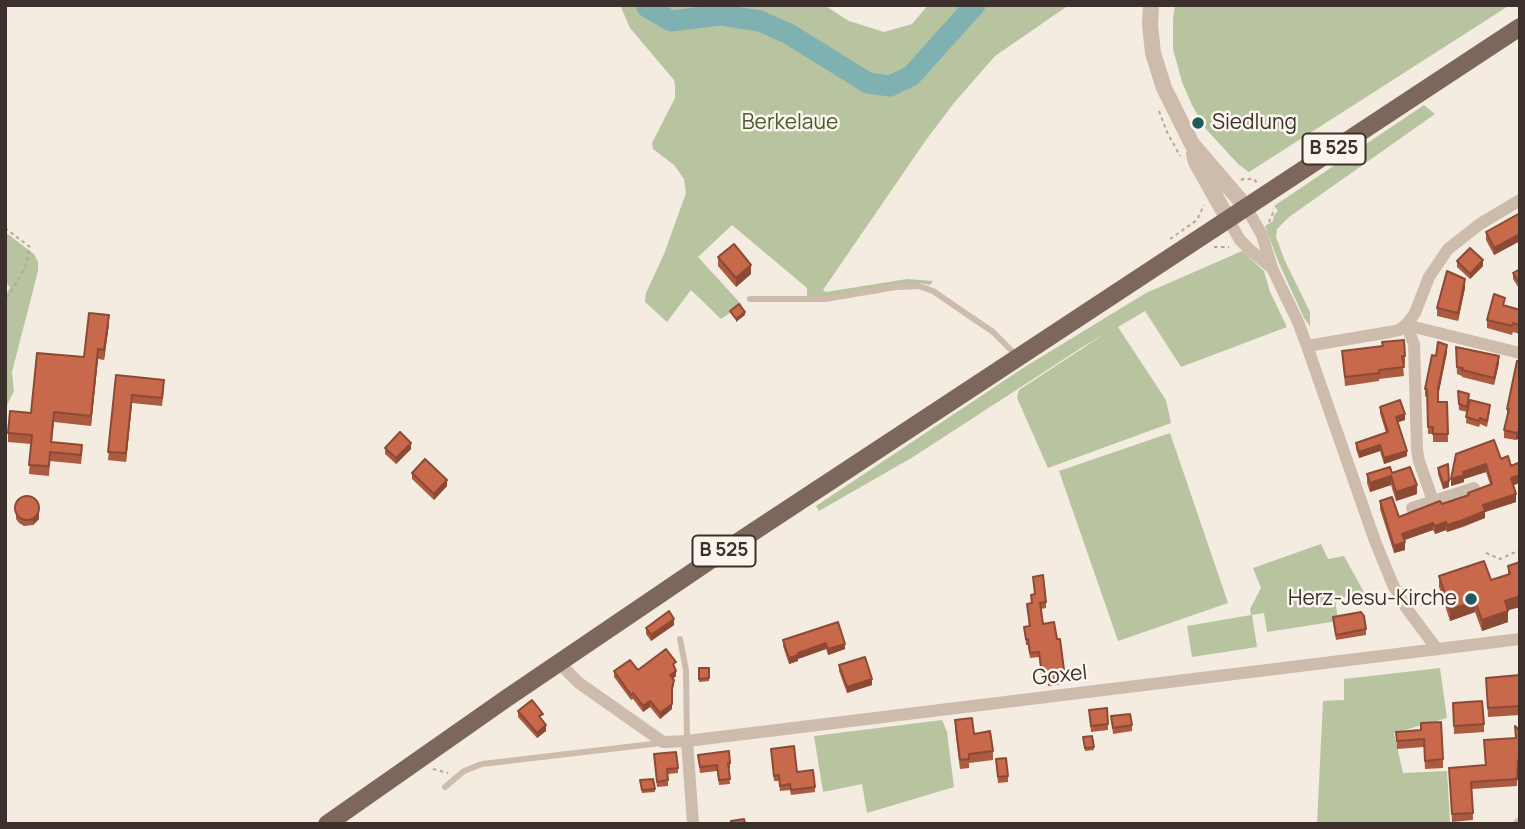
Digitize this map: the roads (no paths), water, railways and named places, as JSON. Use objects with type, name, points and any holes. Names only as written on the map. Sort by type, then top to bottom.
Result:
[{"type":"main road","name":"B 525","points":[[327,824],[712,559],[1520,27]]},
{"type":"street","points":[[1151,5],[1153,53],[1164,89],[1192,144],[1246,207],[1262,235],[1272,268],[1307,346],[1393,585],[1407,610],[1437,649]]},
{"type":"street","points":[[1192,144],[1196,162],[1240,240],[1272,268]]},
{"type":"street","points":[[1307,346],[1399,330],[1415,313],[1429,277],[1448,249],[1480,224],[1520,200]]},
{"type":"street","points":[[1406,325],[1520,353]]},
{"type":"street","points":[[1406,325],[1414,344],[1417,450],[1433,501]]},
{"type":"street","points":[[1412,508],[1474,488]]},
{"type":"street","name":"Goxel","points":[[663,742],[1520,639]]},
{"type":"street","points":[[559,663],[579,683],[663,742]]},
{"type":"street","points":[[687,741],[693,824]]},
{"type":"lane","points":[[750,299],[825,299],[896,287],[919,286],[933,290],[993,332],[1019,358]]},
{"type":"lane","points":[[680,639],[686,670],[687,741]]},
{"type":"lane","points":[[444,787],[464,771],[482,764],[663,742]]},
{"type":"waterway","points":[[647,5],[671,21],[721,15],[760,21],[789,34],[868,83],[890,86],[911,76],[975,5]]},
{"type":"place","name":"Siedlung","points":[[1198,123]]},
{"type":"place","name":"Herz-Jesu-Kirche","points":[[1471,599]]},
{"type":"park label","name":"Berkelaue","points":[[790,123]]}]
